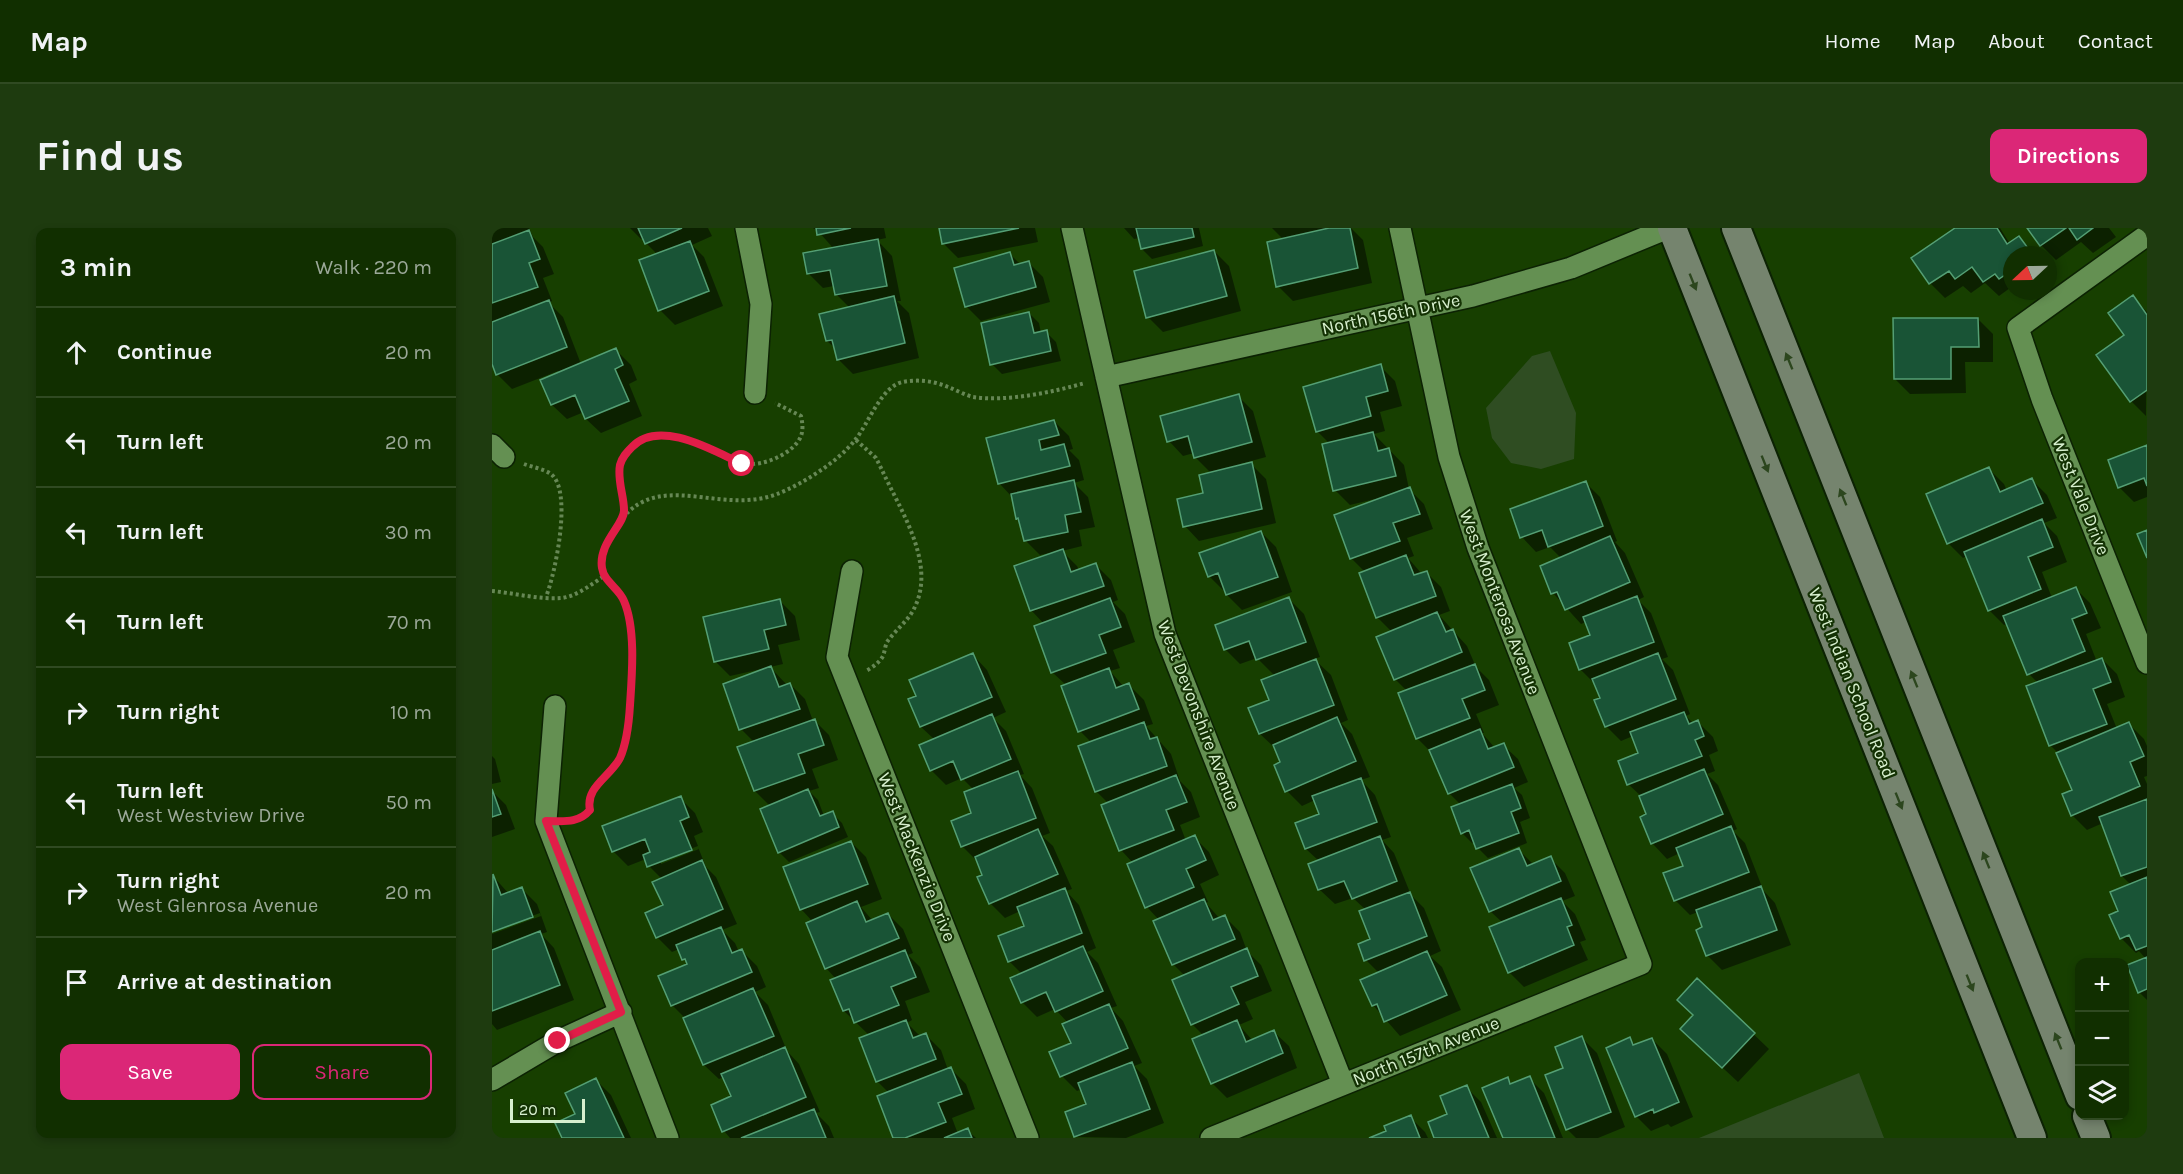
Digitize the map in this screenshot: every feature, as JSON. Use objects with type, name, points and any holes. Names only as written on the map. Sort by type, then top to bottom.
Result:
[{"type":"main road","name":"West Indian School Road","points":[[1670,228],[2032,1138]]},
{"type":"main road","points":[[1736,228],[2075,1086]]},
{"type":"main road","points":[[2089,1120],[2096,1138]]},
{"type":"street","points":[[746,228],[762,304],[755,393]]},
{"type":"street","name":"West Devonshire Avenue","points":[[1072,228],[1165,634],[1343,1084]]},
{"type":"street","name":"West Monterosa Avenue","points":[[1400,228],[1449,457],[1470,526],[1641,964]]},
{"type":"street","name":"North 156th Drive","points":[[1106,377],[1473,296],[1533,280],[1604,256],[1670,228]]},
{"type":"street","name":"West Vale Drive","points":[[2147,236],[2018,328],[2042,399],[2147,663]]},
{"type":"street","name":"West MacKenzie Drive","points":[[852,571],[837,657],[1028,1138]]},
{"type":"street","points":[[555,706],[546,821],[668,1138]]},
{"type":"street","name":"North 157th Avenue","points":[[1211,1138],[1641,964]]},
{"type":"street","points":[[492,1080],[558,1041],[621,1012]]},
{"type":"path","points":[[625,512],[662,495],[742,500],[762,499],[778,494],[832,462],[856,440],[887,392],[901,382],[922,380],[944,385],[971,397],[988,398],[1054,392],[1106,377]]},
{"type":"path","points":[[546,821],[575,821],[584,817],[590,810],[588,801],[592,791],[620,758],[628,732],[631,681],[630,621],[624,599],[604,576],[601,565],[603,553],[625,512],[620,466],[624,455],[635,443],[651,437],[671,435],[742,464],[766,462],[783,455],[797,444],[804,429],[801,416],[755,393]]},
{"type":"path","points":[[846,680],[873,667],[884,655],[886,644],[911,613],[918,598],[921,576],[918,550],[882,470],[876,458],[856,440]]},
{"type":"path","points":[[498,451],[550,473],[556,480],[561,505],[558,552],[554,577],[546,597]]},
{"type":"path","points":[[492,591],[523,596],[563,598],[604,576]]},
{"type":"green space","points":[[1550,351],[1576,413],[1574,459],[1541,469],[1511,463],[1492,438],[1486,408],[1532,356]]},
{"type":"green space","points":[[1859,1073],[1884,1138],[1699,1138]]},
{"type":"building","points":[[638,228],[682,228],[645,244]]},
{"type":"building","points":[[816,228],[851,228],[817,235]]},
{"type":"building","points":[[939,228],[1019,228],[942,244]]},
{"type":"building","points":[[1136,228],[1192,228],[1194,237],[1141,249]]},
{"type":"building","points":[[1329,228],[1350,228],[1358,268],[1276,287],[1267,242]]},
{"type":"building","points":[[1955,228],[1997,228],[2007,244],[2019,236],[2026,246],[2003,246],[2003,276],[1999,279],[1995,274],[1983,282],[1972,267],[1955,279],[1949,271],[1929,284],[1911,258]]},
{"type":"building","points":[[2027,228],[2066,228],[2040,246]]},
{"type":"building","points":[[2069,228],[2093,228],[2077,240]]},
{"type":"building","points":[[529,230],[540,259],[529,263],[538,287],[492,303],[492,244]]},
{"type":"building","points":[[878,239],[887,286],[835,295],[830,270],[807,274],[803,253]]},
{"type":"building","points":[[690,241],[709,291],[658,311],[639,260]]},
{"type":"building","points":[[1214,250],[1227,296],[1146,318],[1134,271]]},
{"type":"building","points":[[1010,252],[1014,265],[1029,261],[1036,287],[965,307],[954,268]]},
{"type":"building","points":[[2133,295],[2147,315],[2147,390],[2130,402],[2096,355],[2124,335],[2108,313]]},
{"type":"building","points":[[894,296],[905,343],[837,360],[832,340],[826,341],[819,314]]},
{"type":"building","points":[[549,300],[567,347],[496,375],[492,364],[492,322]]},
{"type":"building","points":[[1029,312],[1034,333],[1047,330],[1051,351],[990,365],[981,323]]},
{"type":"building","points":[[1893,318],[1978,318],[1979,347],[1951,347],[1951,379],[1894,379]]},
{"type":"building","points":[[616,348],[623,365],[615,369],[629,401],[585,419],[575,395],[551,405],[540,380]]},
{"type":"building","points":[[1381,364],[1388,391],[1366,397],[1371,416],[1316,432],[1303,387]]},
{"type":"building","points":[[1239,394],[1252,442],[1194,458],[1188,436],[1167,442],[1160,416]]},
{"type":"building","points":[[1054,420],[1059,435],[1039,440],[1041,450],[1064,444],[1070,466],[998,484],[986,438]]},
{"type":"building","points":[[1373,432],[1378,451],[1389,448],[1396,476],[1333,491],[1322,444]]},
{"type":"building","points":[[2147,445],[2147,486],[2144,478],[2118,488],[2108,460]]},
{"type":"building","points":[[1252,462],[1262,509],[1183,527],[1177,499],[1203,493],[1199,475]]},
{"type":"building","points":[[1989,467],[2000,492],[2032,478],[2043,503],[1947,544],[1926,494]]},
{"type":"building","points":[[1074,480],[1081,512],[1065,515],[1068,532],[1024,541],[1018,518],[1016,519],[1011,494]]},
{"type":"building","points":[[1586,481],[1603,526],[1548,547],[1542,530],[1520,538],[1510,509]]},
{"type":"building","points":[[1410,487],[1420,514],[1393,523],[1400,541],[1350,559],[1334,515]]},
{"type":"building","points":[[2042,519],[2053,547],[2028,557],[2041,589],[1988,611],[1964,552]]},
{"type":"building","points":[[2147,530],[2147,558],[2137,534]]},
{"type":"building","points":[[1261,531],[1278,577],[1226,595],[1218,573],[1208,577],[1199,553]]},
{"type":"building","points":[[1610,536],[1630,582],[1565,610],[1557,592],[1551,594],[1540,566]]},
{"type":"building","points":[[1063,549],[1071,572],[1096,563],[1104,586],[1030,611],[1014,566]]},
{"type":"building","points":[[1406,555],[1414,575],[1427,571],[1436,596],[1376,618],[1359,573]]},
{"type":"building","points":[[2076,587],[2087,613],[2072,619],[2085,651],[2027,675],[2003,616]]},
{"type":"building","points":[[1637,596],[1654,642],[1579,670],[1569,643],[1590,635],[1583,617]]},
{"type":"building","points":[[1289,597],[1306,642],[1256,660],[1249,641],[1224,650],[1215,625]]},
{"type":"building","points":[[1110,598],[1121,627],[1099,635],[1106,653],[1051,673],[1034,626]]},
{"type":"building","points":[[780,599],[786,625],[764,630],[769,649],[714,662],[703,617]]},
{"type":"building","points":[[1437,612],[1446,632],[1453,629],[1462,652],[1394,680],[1376,637]]},
{"type":"building","points":[[973,653],[992,697],[920,727],[908,699],[916,696],[909,680]]},
{"type":"building","points":[[1658,653],[1676,699],[1605,727],[1594,700],[1600,698],[1592,679]]},
{"type":"building","points":[[2102,658],[2111,682],[2093,689],[2107,724],[2049,746],[2026,686]]},
{"type":"building","points":[[1316,659],[1334,705],[1259,734],[1248,708],[1269,700],[1261,680]]},
{"type":"building","points":[[1475,664],[1485,690],[1462,699],[1470,718],[1416,739],[1398,693]]},
{"type":"building","points":[[771,666],[779,687],[790,683],[800,709],[739,730],[723,684]]},
{"type":"building","points":[[1109,668],[1116,688],[1129,683],[1139,709],[1078,732],[1061,686]]},
{"type":"building","points":[[1684,712],[1689,724],[1698,720],[1704,736],[1695,740],[1702,756],[1627,785],[1618,761],[1638,753],[1630,732]]},
{"type":"building","points":[[992,714],[1011,759],[961,780],[953,761],[930,771],[919,745]]},
{"type":"building","points":[[1337,717],[1356,761],[1285,792],[1274,765],[1280,762],[1273,745]]},
{"type":"building","points":[[815,719],[824,745],[798,754],[805,773],[754,791],[737,747]]},
{"type":"building","points":[[1144,722],[1150,739],[1157,737],[1167,766],[1095,792],[1078,746]]},
{"type":"building","points":[[2129,722],[2144,756],[2130,762],[2140,786],[2071,816],[2062,794],[2072,790],[2056,753]]},
{"type":"building","points":[[1480,729],[1488,749],[1504,743],[1514,767],[1448,794],[1429,750]]},
{"type":"building","points":[[1704,769],[1723,814],[1651,844],[1640,817],[1646,814],[1639,796]]},
{"type":"building","points":[[1018,771],[1036,818],[961,847],[951,821],[971,813],[964,792]]},
{"type":"building","points":[[1176,775],[1187,802],[1166,810],[1174,830],[1119,851],[1101,805]]},
{"type":"building","points":[[1361,778],[1377,822],[1305,849],[1295,823],[1319,814],[1312,796]]},
{"type":"building","points":[[1512,784],[1521,808],[1511,812],[1519,833],[1476,849],[1469,830],[1461,834],[1451,807]]},
{"type":"building","points":[[492,789],[501,814],[492,817]]},
{"type":"building","points":[[808,789],[820,816],[833,811],[839,827],[778,853],[760,809]]},
{"type":"building","points":[[681,796],[689,817],[680,821],[692,850],[647,867],[643,855],[650,852],[645,839],[612,852],[602,826]]},
{"type":"building","points":[[2147,799],[2147,867],[2121,876],[2099,817]]},
{"type":"building","points":[[1731,826],[1749,872],[1674,901],[1663,873],[1683,866],[1676,848]]},
{"type":"building","points":[[1038,829],[1058,874],[989,904],[977,877],[982,875],[975,857]]},
{"type":"building","points":[[1195,835],[1206,860],[1186,869],[1194,887],[1145,908],[1127,864]]},
{"type":"building","points":[[1380,836],[1397,881],[1352,899],[1344,881],[1318,890],[1308,864]]},
{"type":"building","points":[[851,841],[868,884],[800,910],[783,867]]},
{"type":"building","points":[[1519,848],[1527,866],[1551,856],[1561,881],[1489,912],[1470,868]]},
{"type":"building","points":[[702,860],[723,909],[656,938],[645,913],[663,905],[652,882]]},
{"type":"building","points":[[493,874],[501,895],[522,887],[533,917],[492,932]]},
{"type":"building","points":[[2147,877],[2147,946],[2136,950],[2129,935],[2120,939],[2109,915],[2118,911],[2110,892]]},
{"type":"building","points":[[1761,886],[1777,930],[1706,956],[1696,930],[1702,927],[1696,910]]},
{"type":"building","points":[[1065,888],[1082,933],[1008,962],[998,936],[1024,926],[1017,907]]},
{"type":"building","points":[[1410,892],[1427,936],[1364,961],[1358,944],[1370,939],[1359,911]]},
{"type":"building","points":[[1561,898],[1572,925],[1567,927],[1574,945],[1508,973],[1489,927]]},
{"type":"building","points":[[1204,899],[1213,920],[1225,915],[1235,939],[1172,965],[1153,921]]},
{"type":"building","points":[[857,901],[866,922],[888,913],[899,938],[825,969],[806,923]]},
{"type":"building","points":[[721,927],[732,953],[742,949],[752,972],[671,1006],[658,976],[687,964],[685,959],[682,960],[676,945]]},
{"type":"building","points":[[540,931],[560,985],[492,1011],[492,950]]},
{"type":"building","points":[[1083,946],[1103,991],[1055,1012],[1046,992],[1021,1003],[1010,978]]},
{"type":"building","points":[[1247,948],[1258,976],[1231,987],[1239,1004],[1191,1025],[1172,980]]},
{"type":"building","points":[[905,950],[916,977],[891,987],[899,1005],[854,1023],[849,1009],[843,1011],[830,980]]},
{"type":"building","points":[[1427,951],[1447,995],[1384,1022],[1377,1004],[1372,1006],[1360,980]]},
{"type":"building","points":[[2147,957],[2147,989],[2138,993],[2129,964]]},
{"type":"building","points":[[1697,978],[1755,1033],[1722,1068],[1680,1029],[1693,1015],[1677,1000]]},
{"type":"building","points":[[753,988],[774,1036],[703,1065],[683,1018]]},
{"type":"building","points":[[1109,1004],[1128,1048],[1060,1077],[1049,1052],[1071,1043],[1062,1024]]},
{"type":"building","points":[[906,1020],[913,1038],[926,1033],[936,1059],[876,1082],[859,1038]]},
{"type":"building","points":[[1237,1020],[1246,1042],[1274,1030],[1283,1053],[1211,1084],[1192,1039]]},
{"type":"building","points":[[1582,1036],[1611,1112],[1566,1130],[1545,1075],[1563,1068],[1555,1047]]},
{"type":"building","points":[[1630,1037],[1633,1045],[1652,1038],[1679,1102],[1654,1113],[1653,1109],[1635,1117],[1606,1048]]},
{"type":"building","points":[[785,1047],[806,1097],[722,1132],[711,1105],[731,1096],[721,1074]]},
{"type":"building","points":[[1132,1062],[1150,1109],[1074,1137],[1065,1112],[1086,1104],[1078,1083]]},
{"type":"building","points":[[951,1067],[962,1094],[938,1103],[946,1122],[905,1138],[893,1138],[877,1096]]},
{"type":"building","points":[[1530,1076],[1555,1138],[1503,1138],[1482,1088],[1508,1077],[1510,1084]]},
{"type":"building","points":[[596,1078],[624,1138],[562,1138],[555,1123],[575,1114],[565,1093]]},
{"type":"building","points":[[1467,1085],[1489,1138],[1434,1138],[1428,1122],[1447,1114],[1440,1096]]},
{"type":"building","points":[[814,1109],[826,1138],[741,1138]]},
{"type":"building","points":[[1411,1115],[1420,1138],[1369,1138],[1386,1131],[1384,1126]]},
{"type":"building","points":[[968,1128],[972,1138],[944,1138]]},
{"type":"route","points":[[558,1041],[621,1012],[546,821],[575,821],[584,817],[590,810],[588,801],[592,791],[620,758],[628,732],[630,621],[624,599],[604,576],[601,565],[611,534],[625,512],[620,466],[624,455],[635,443],[651,437],[671,435],[742,464]]}]
